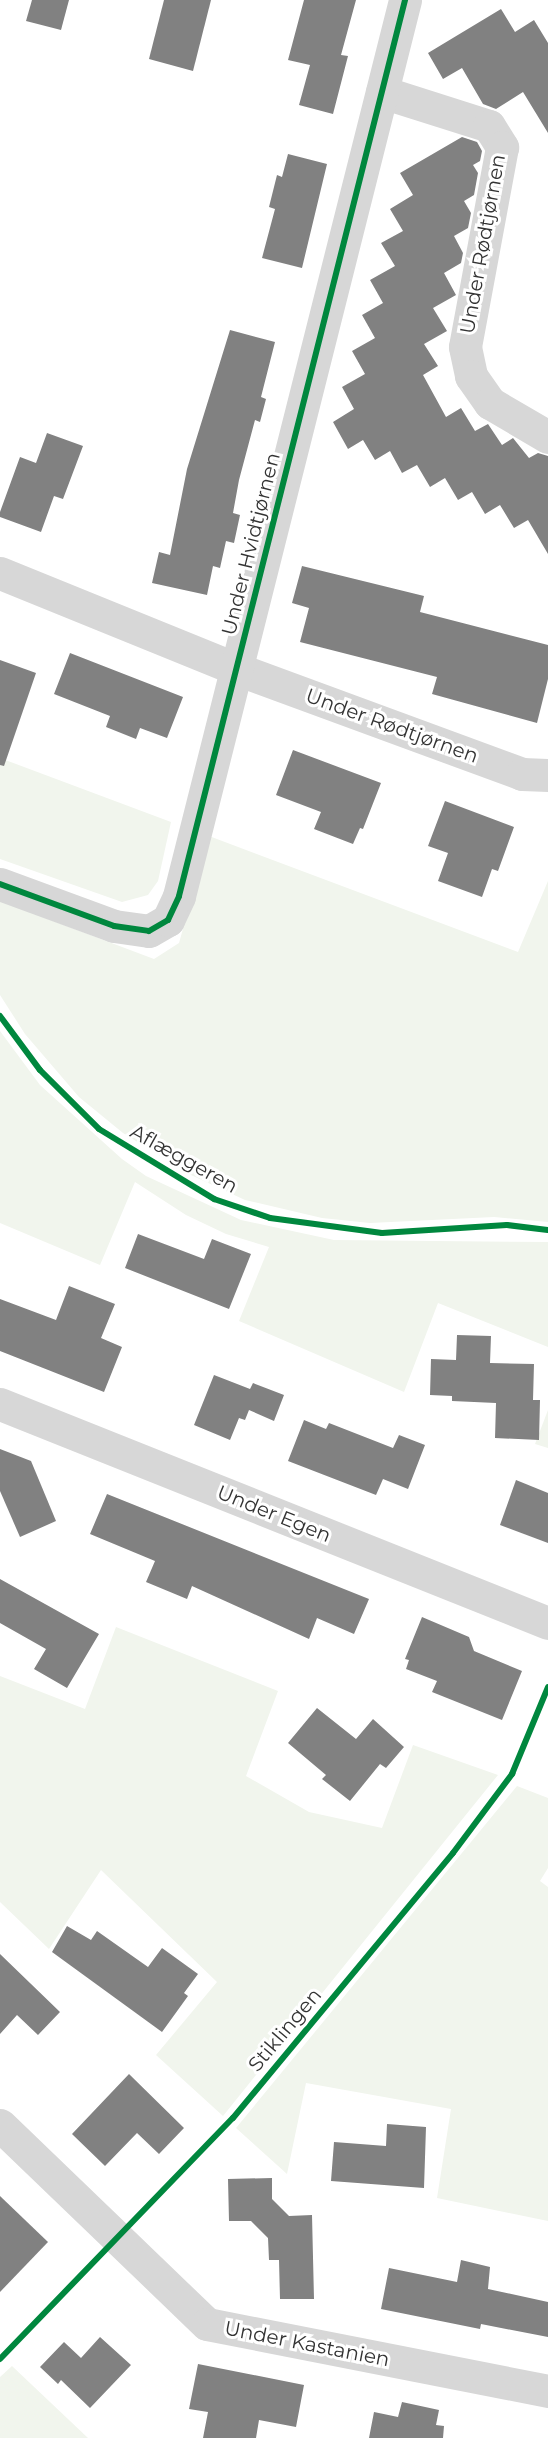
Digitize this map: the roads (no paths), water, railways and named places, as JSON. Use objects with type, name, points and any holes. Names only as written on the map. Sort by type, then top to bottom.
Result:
[{"type":"street","name":"Under Hvidtjørnen","points":[[0,884],[114,926],[149,931],[168,920],[179,896],[405,0]]},
{"type":"street","name":"Under Rødtjørnen","points":[[381,92],[489,126],[502,147],[465,347],[471,376],[490,403],[548,437]]},
{"type":"street","name":"Under Hvidtjørnen","points":[[0,573],[237,669]]},
{"type":"street","name":"Under Rødtjørnen","points":[[237,669],[522,774],[548,775]]},
{"type":"street","name":"Under Egen","points":[[0,1404],[548,1623]]},
{"type":"street","name":"Under Kastanien","points":[[0,2125],[207,2324],[548,2391]]}]
